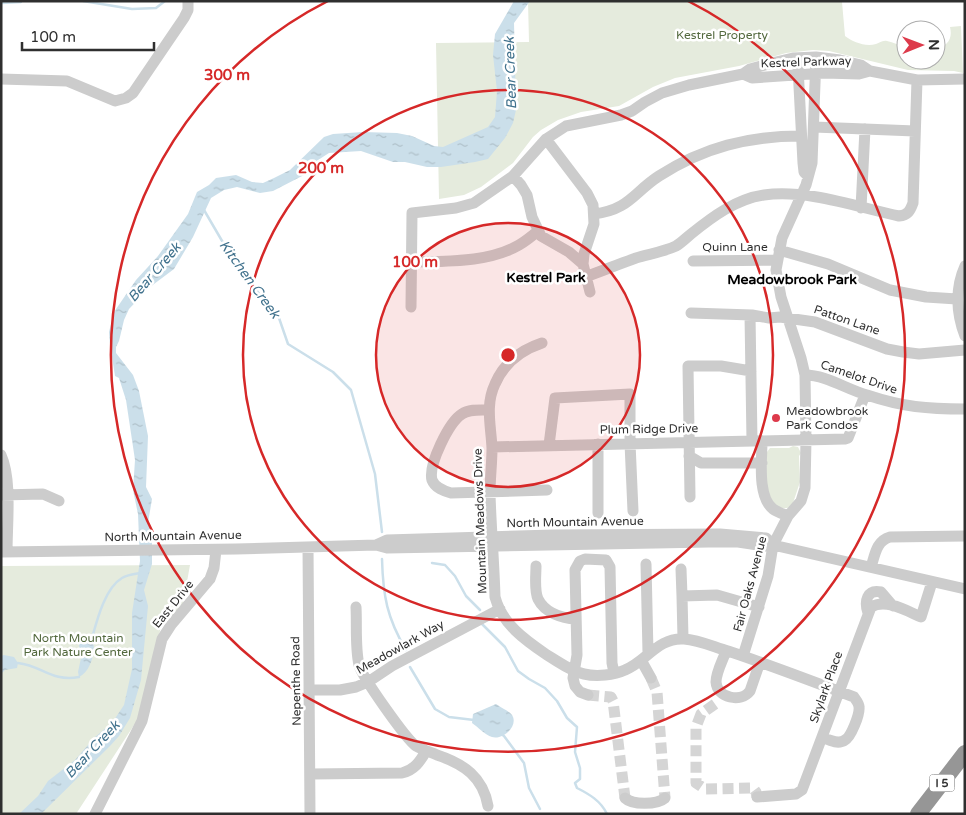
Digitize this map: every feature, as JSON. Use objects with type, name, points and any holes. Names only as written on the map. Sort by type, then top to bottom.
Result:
[{"type":"highway","name":"I 5","points":[[918,814],[965,753]]},
{"type":"street","points":[[1,79],[67,81],[109,100],[121,100],[132,93],[184,18],[188,10],[188,1]]},
{"type":"street","name":"Kestrel Parkway","points":[[412,262],[412,213],[465,207],[474,203],[513,176],[546,139],[566,126],[621,115],[632,111],[662,93],[689,85],[743,74],[750,69],[798,58],[816,57],[840,60],[861,65],[870,71],[917,80],[965,79]]},
{"type":"street","name":"Fair Oaks Avenue","points":[[744,656],[768,576],[773,545],[788,516],[801,501],[805,488],[805,375],[778,281],[778,255],[788,222],[801,195],[812,163],[816,57]]},
{"type":"street","points":[[798,58],[803,163],[804,172],[808,176]]},
{"type":"street","name":"Kestrel Parkway","points":[[743,74],[752,78],[798,74],[859,74],[870,71]]},
{"type":"street","points":[[585,277],[678,245],[716,215],[747,198],[778,194],[801,195],[900,216],[909,212],[913,203],[917,80]]},
{"type":"street","points":[[814,127],[915,131]]},
{"type":"street","points":[[861,208],[866,129]]},
{"type":"street","points":[[594,214],[614,210],[627,203],[657,177],[685,160],[713,149],[762,137],[801,136]]},
{"type":"street","points":[[546,139],[587,193],[593,205],[594,224],[584,254],[583,264],[590,292]]},
{"type":"street","points":[[513,176],[522,185],[527,195],[532,217],[538,231],[542,236],[569,252],[583,264]]},
{"type":"street","points":[[411,307],[412,262],[450,260],[500,253],[519,245],[538,231]]},
{"type":"street","name":"Quinn Lane","points":[[693,261],[778,255],[828,264],[890,290],[926,297],[957,299]]},
{"type":"street","points":[[965,266],[959,282],[957,299],[958,312],[965,336]]},
{"type":"street","name":"Patton Lane","points":[[691,313],[750,315],[815,322],[887,349],[903,352],[919,354],[965,350]]},
{"type":"street","points":[[750,315],[751,371],[757,441],[762,463],[763,488],[768,503],[774,509],[788,516]]},
{"type":"street","name":"Mountain Meadows Drive","points":[[542,343],[530,347],[519,354],[502,371],[494,385],[488,410],[492,447],[490,493],[494,541],[495,597],[500,608],[514,630],[523,639],[574,671],[586,674],[624,671],[663,643],[683,638]]},
{"type":"street","points":[[690,497],[688,366],[721,366],[751,371]]},
{"type":"street","name":"Camelot Drive","points":[[805,375],[818,376],[865,395],[907,407],[965,409]]},
{"type":"street","points":[[549,445],[555,398],[630,394],[630,443],[634,511]]},
{"type":"street","name":"Plum Ridge Drive","points":[[492,447],[848,438],[865,395]]},
{"type":"street","points":[[488,410],[470,410],[463,413],[454,422],[439,448],[434,462],[432,478],[437,486],[450,493],[547,490]]},
{"type":"street","points":[[598,444],[598,513]]},
{"type":"street","points":[[1,455],[6,468],[4,552]]},
{"type":"street","points":[[689,456],[702,463],[762,463]]},
{"type":"street","points":[[4,495],[43,494],[59,501]]},
{"type":"street","name":"North Mountain Avenue","points":[[4,552],[216,550],[376,545],[387,540],[494,541],[730,534],[766,538],[773,545],[965,589]]},
{"type":"street","points":[[871,568],[879,544],[884,539],[890,537],[965,536]]},
{"type":"street","name":"Nepenthe Road","points":[[308,547],[310,812]]},
{"type":"street","name":"East Drive","points":[[95,814],[142,721],[162,639],[171,625],[210,580],[214,568],[216,550]]},
{"type":"street","points":[[588,694],[580,692],[575,686],[574,671],[577,655],[576,565],[580,561],[606,560],[610,567],[612,663],[614,673]]},
{"type":"street","points":[[646,564],[644,656],[651,678]]},
{"type":"street","points":[[536,566],[536,591],[538,599],[560,617],[576,619]]},
{"type":"street","points":[[681,568],[683,638],[744,656],[839,691],[854,697],[858,701],[859,713],[850,736],[846,740],[835,742],[822,737]]},
{"type":"street","points":[[868,613],[865,602],[868,595],[872,592],[881,592],[893,606],[922,617],[932,582]]},
{"type":"street","points":[[682,596],[717,594],[759,607]]},
{"type":"street","name":"Skylark Place","points":[[757,797],[796,794],[802,790],[868,613],[876,604],[883,603],[893,606]]},
{"type":"street","points":[[356,607],[359,666],[368,682],[411,742],[426,751],[446,758],[471,773],[478,780],[484,789],[488,806]]},
{"type":"street","name":"Meadowlark Way","points":[[310,690],[340,690],[356,687],[368,682],[392,666],[500,608]]},
{"type":"street","points":[[726,651],[716,678],[718,688],[723,694],[736,698],[747,695],[760,662]]},
{"type":"street","points":[[715,704],[723,694]]},
{"type":"street","points":[[311,774],[402,773],[417,764],[426,751]]},
{"type":"street","points":[[625,798],[630,802],[658,802],[665,798]]},
{"type":"green space","name":"Kestrel Property","points":[[528,1],[842,2],[845,36],[863,44],[872,45],[885,41],[896,44],[896,67],[829,51],[813,50],[786,53],[739,66],[675,78],[653,87],[619,106],[581,112],[558,120],[541,130],[533,137],[513,163],[481,187],[464,195],[439,199],[436,43],[529,42]]},
{"type":"green space","points":[[961,26],[963,73],[954,71],[908,70],[946,70],[946,44],[951,35],[950,27]]},
{"type":"green space","points":[[793,446],[798,447],[801,453],[799,456],[800,482],[792,506],[783,508],[777,506],[772,501],[767,489],[767,452],[770,448],[789,448]]},
{"type":"green space","name":"North Mountain Park Nature Center","points":[[190,565],[183,604],[161,627],[138,719],[76,814],[1,814],[1,566]]},
{"type":"water","name":"Bear Creek","points":[[514,1],[530,1],[514,23],[516,110],[513,123],[505,138],[488,159],[441,167],[427,167],[405,162],[393,162],[361,151],[329,153],[315,162],[306,174],[273,191],[260,193],[237,187],[224,190],[211,198],[193,237],[174,269],[150,287],[129,309],[116,347],[116,353],[133,375],[139,391],[148,436],[146,487],[152,499],[148,523],[152,539],[152,564],[144,590],[148,606],[141,680],[130,718],[119,736],[110,746],[41,814],[19,814],[38,796],[48,781],[75,760],[95,737],[112,723],[124,705],[132,669],[132,613],[140,561],[138,514],[133,490],[135,460],[126,400],[119,378],[115,376],[110,344],[109,332],[114,312],[136,280],[158,256],[188,214],[197,192],[216,178],[236,175],[252,182],[263,183],[290,170],[324,137],[333,134],[363,132],[397,133],[412,136],[434,146],[443,147],[488,127],[495,117],[497,91],[493,55],[495,34]]},
{"type":"water","points":[[86,638],[92,638],[94,648],[92,660],[87,670],[79,677],[78,672],[81,658],[79,645]]},
{"type":"water","points":[[1,656],[14,657],[18,663],[17,668],[5,670],[1,674]]},
{"type":"water","points":[[496,704],[510,713],[514,719],[512,728],[509,731],[501,736],[492,737],[472,723],[473,714]]},
{"type":"waterway","points":[[83,1],[132,9],[156,8],[165,1]]},
{"type":"waterway","points":[[1,3],[21,2]]},
{"type":"waterway","name":"Kitchen Creek","points":[[204,210],[225,246],[279,318],[288,344],[333,372],[351,390],[375,474],[382,532]]},
{"type":"waterway","name":"Kitchen Creek","points":[[382,559],[387,606],[394,627],[406,650]]},
{"type":"waterway","points":[[432,563],[445,565],[455,576],[466,596],[480,610]]},
{"type":"waterway","points":[[92,638],[102,605],[111,589],[122,578],[141,573]]},
{"type":"waterway","points":[[482,624],[505,647],[518,671],[545,688],[557,701],[567,718],[577,727],[575,752],[580,768],[580,779],[575,783],[577,788],[598,802],[607,814]]},
{"type":"waterway","points":[[18,663],[34,667],[54,676],[79,677]]},
{"type":"waterway","name":"Kitchen Creek","points":[[410,667],[435,709],[449,717],[474,720]]},
{"type":"waterway","name":"Kitchen Creek","points":[[501,734],[524,763],[529,788],[540,809]]},
{"type":"tunnel","points":[[651,678],[657,692],[665,798]]},
{"type":"tunnel","points":[[588,695],[611,697],[613,701],[625,798]]},
{"type":"tunnel","points":[[715,704],[701,714],[696,727],[696,783],[705,789],[753,788],[757,797]]},
{"type":"place","name":"Meadowbrook Park Condos","points":[[776,418]]},
{"type":"district","name":"Kestrel Park","points":[[546,277]]},
{"type":"district","name":"Meadowbrook Park","points":[[792,279]]}]
